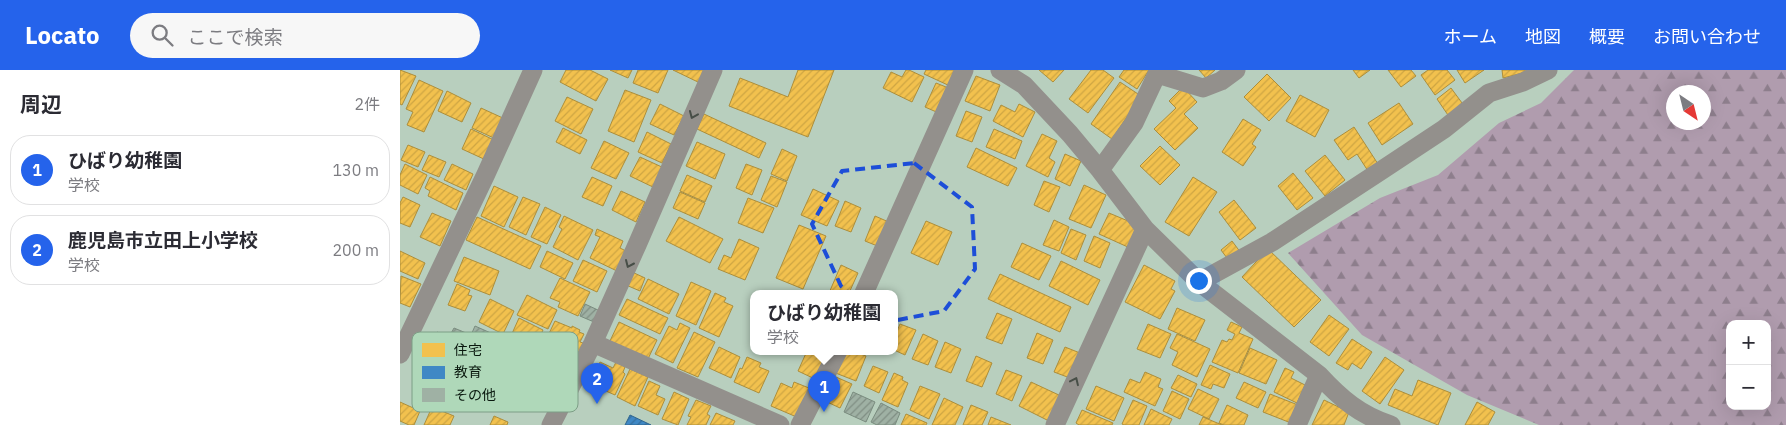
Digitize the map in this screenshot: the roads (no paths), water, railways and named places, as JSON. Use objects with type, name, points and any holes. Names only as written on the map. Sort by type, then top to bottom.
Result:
[{"type":"street","points":[[400,354],[486,174],[533,70]]},
{"type":"street","points":[[578,372],[637,245],[713,70]]},
{"type":"street","points":[[865,290],[964,70]]},
{"type":"street","points":[[1000,70],[1024,85],[1070,134],[1145,230],[1199,282],[1319,376],[1334,392],[1358,411],[1391,425]]},
{"type":"street","points":[[1100,170],[1134,123],[1158,72],[1203,88],[1221,81],[1236,70]]},
{"type":"street","points":[[1199,282],[1272,242],[1444,129],[1489,93],[1522,82],[1548,70]]},
{"type":"street","points":[[1055,425],[1145,230]]},
{"type":"street","points":[[593,343],[780,425]]},
{"type":"street","points":[[800,425],[836,355]]},
{"type":"street","points":[[1297,425],[1319,376]]},
{"type":"street","points":[[551,425],[558,412]]},
{"type":"place","name":"鹿児島市立田上小学校","points":[[597,404]]},
{"type":"place","name":"ひばり幼稚園","points":[[824,412]]}]
